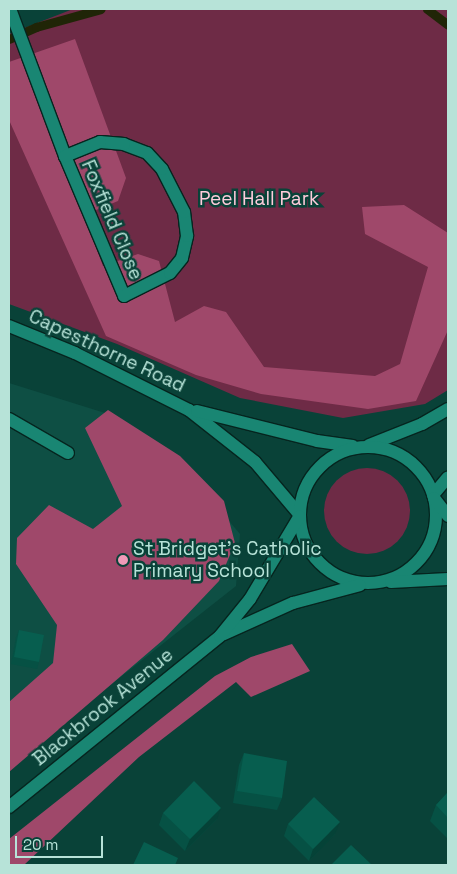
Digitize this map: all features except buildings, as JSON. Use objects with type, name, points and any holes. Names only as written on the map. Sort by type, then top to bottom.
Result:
[{"type":"street","name":"Foxfield Close","points":[[10,9],[65,156],[124,296],[170,273],[182,258],[187,236],[184,212],[162,169],[147,153],[124,144],[100,142],[65,156]]},
{"type":"street","name":"Capesthorne Road","points":[[9,326],[75,353],[189,410],[254,462],[299,516]]},
{"type":"street","points":[[448,409],[422,424],[364,446],[341,452],[324,462],[305,489],[299,516],[309,551],[320,564],[342,578],[372,583],[448,579]]},
{"type":"street","name":"Capesthorne Road","points":[[189,410],[317,442],[364,446]]},
{"type":"street","points":[[9,419],[68,453]]},
{"type":"street","points":[[364,446],[384,448],[412,463],[423,475],[434,497],[448,516]]},
{"type":"street","points":[[372,583],[395,578],[412,568],[424,553],[432,536],[436,517],[434,497],[448,477]]},
{"type":"street","name":"Blackbrook Avenue","points":[[9,807],[220,636],[250,599],[299,516]]},
{"type":"street","name":"Blackbrook Avenue","points":[[220,636],[293,603],[372,583]]},
{"type":"shaded area","points":[[75,39],[126,178],[118,201],[84,215],[103,266],[138,254],[159,261],[175,322],[204,306],[226,312],[264,367],[375,376],[400,364],[428,267],[365,234],[362,207],[404,205],[448,233],[448,330],[416,401],[368,409],[261,394],[196,375],[106,336],[9,120],[9,62]]},
{"type":"shaded area","name":"St Bridget's Catholic Primary School","points":[[9,383],[105,413],[187,471],[240,534],[236,586],[9,765]]},
{"type":"shaded area","name":"St Bridget's Catholic Primary School","points":[[108,410],[180,456],[224,501],[235,543],[219,581],[163,640],[9,772],[9,702],[53,663],[57,625],[16,564],[17,538],[49,505],[93,529],[122,506],[85,428]]},
{"type":"shaded area","points":[[292,644],[310,671],[251,697],[236,682],[139,757],[24,865],[9,865],[9,839],[215,676],[251,657]]},
{"type":"green space","name":"Peel Hall Park","points":[[73,9],[448,9],[448,390],[425,404],[343,418],[240,398],[117,344],[9,304],[9,34]]},
{"type":"green space","points":[[367,468],[383,471],[391,475],[403,487],[407,495],[410,511],[407,527],[403,535],[391,547],[383,551],[367,554],[351,551],[343,547],[331,535],[327,527],[324,511],[327,495],[331,487],[343,475],[351,471]]},
{"type":"waterway","points":[[9,39],[36,27],[101,9]]},
{"type":"waterway","points":[[427,9],[448,25]]},
{"type":"place","name":"St Bridget's Catholic Primary School","points":[[123,560]]}]
